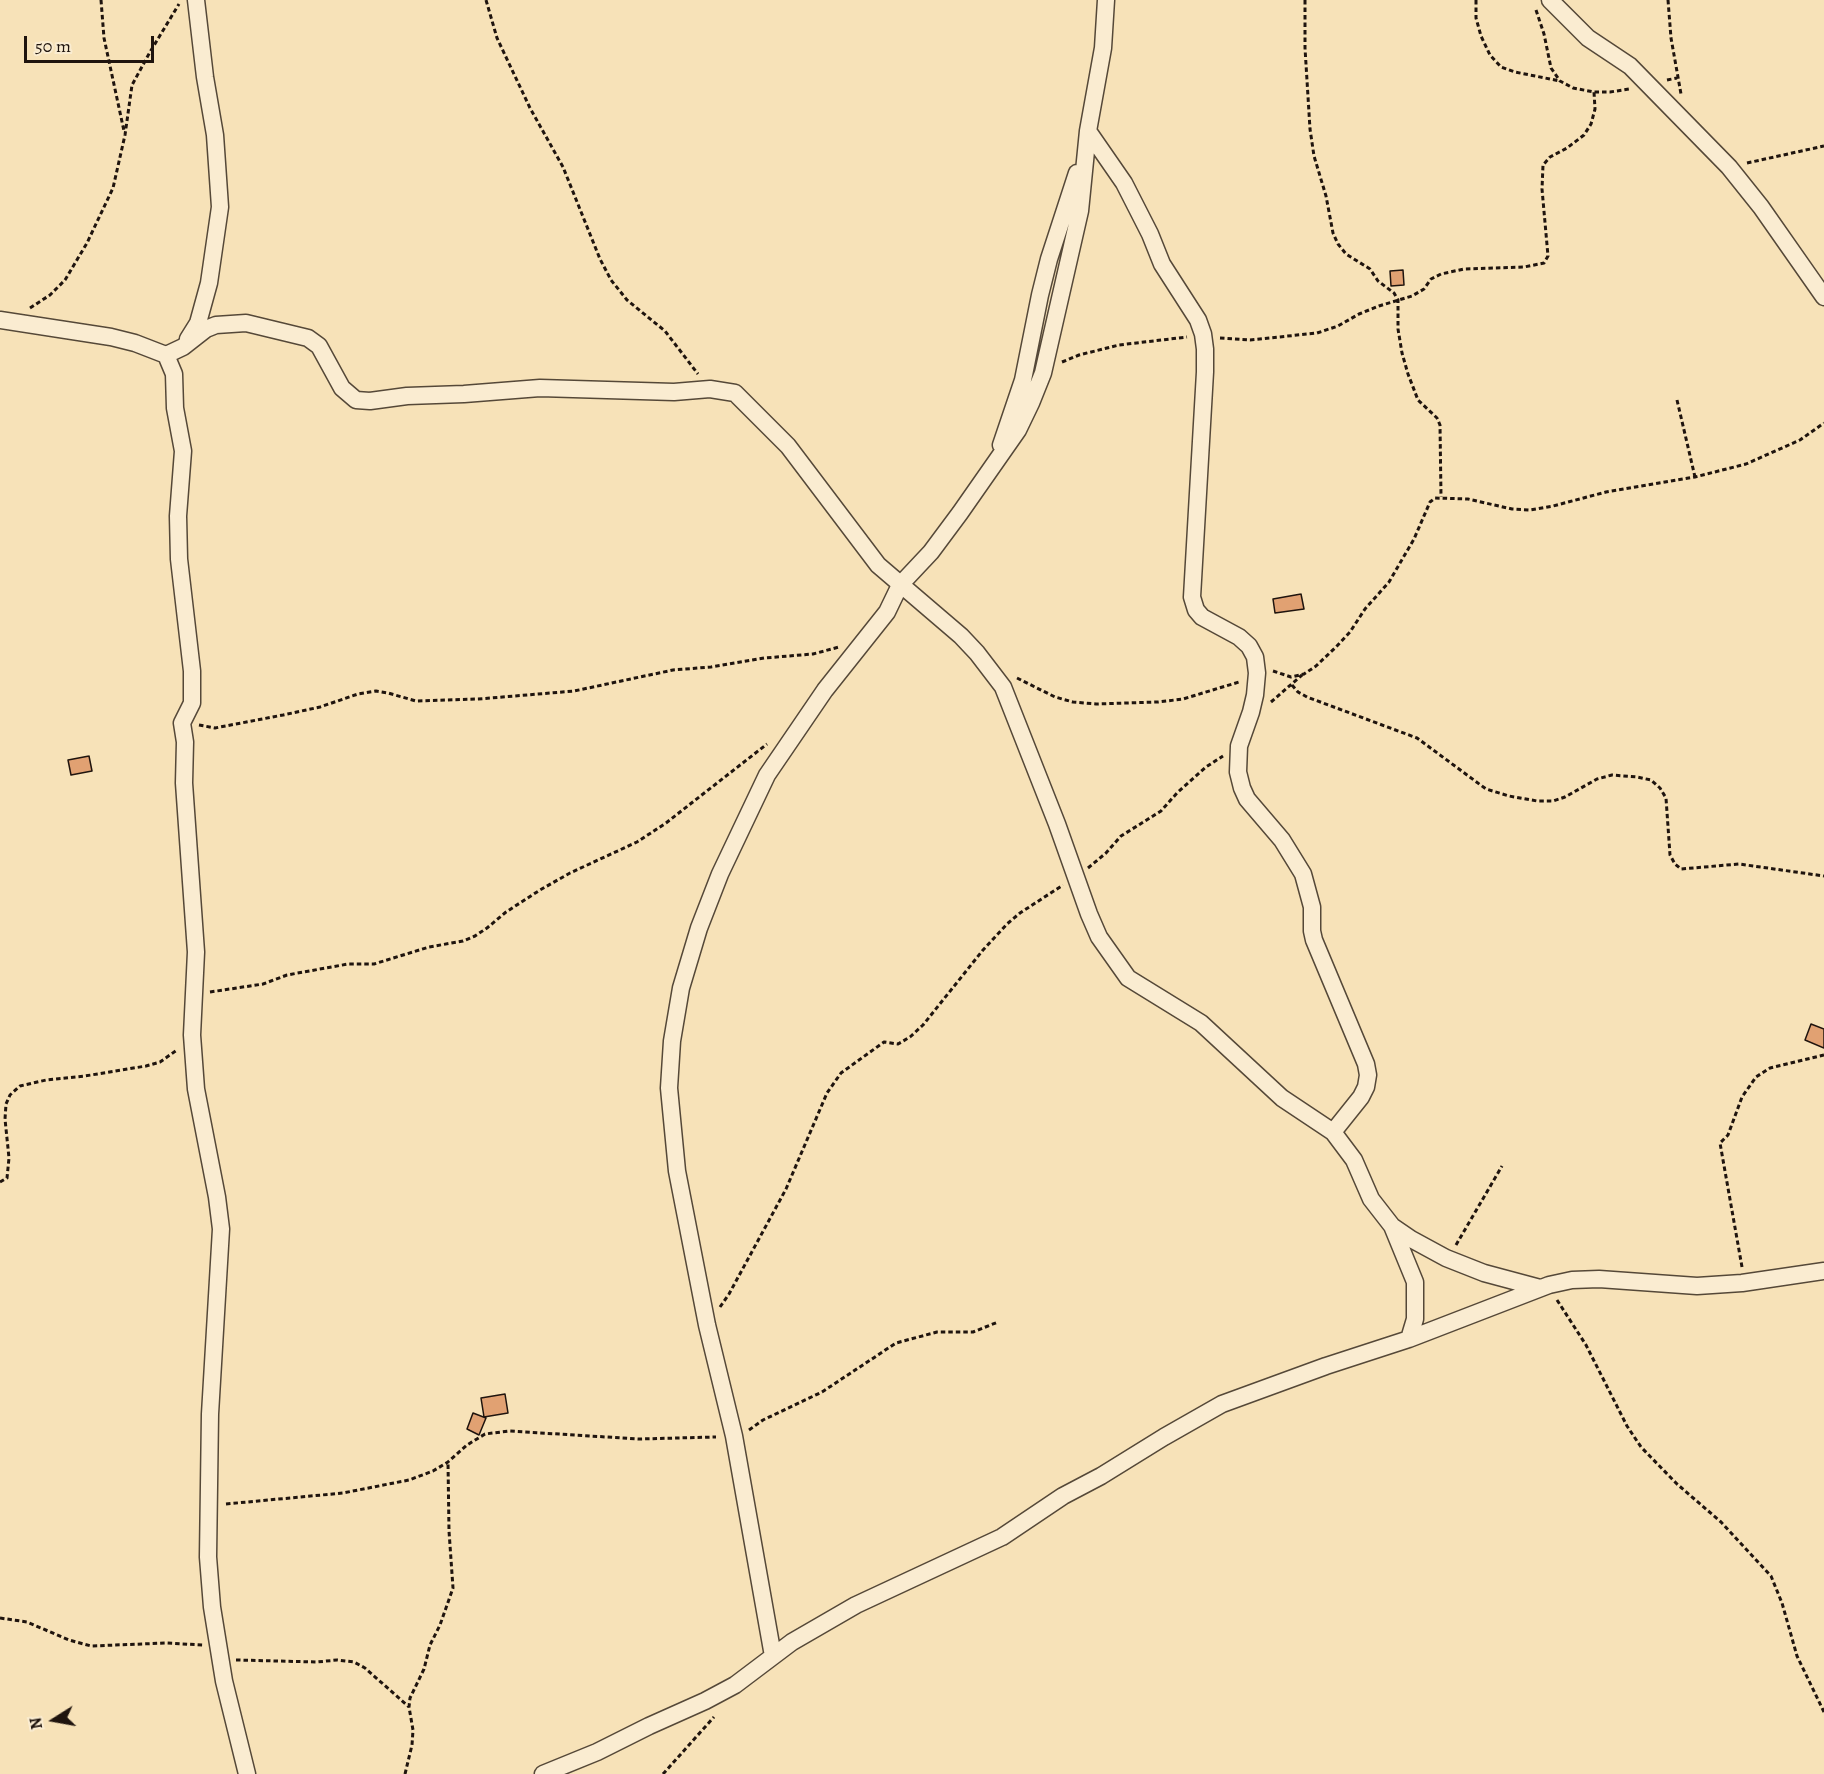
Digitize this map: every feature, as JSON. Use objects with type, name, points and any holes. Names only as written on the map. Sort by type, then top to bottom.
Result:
[{"type":"street","points":[[183,347],[198,323],[208,283],[220,207],[215,135],[195,0]]},
{"type":"street","points":[[772,1656],[734,1436],[707,1325],[677,1171],[669,1088],[672,1041],[681,988],[699,928],[720,874],[767,775],[825,690],[887,612],[900,585],[931,552],[1018,430],[1032,403],[1043,373],[1080,211],[1088,131],[1103,48],[1106,0]]},
{"type":"street","points":[[1550,0],[1588,38],[1630,66],[1729,167],[1761,207],[1824,297]]},
{"type":"street","points":[[1088,131],[1124,183],[1169,277],[1198,320],[1203,334],[1205,372],[1192,597],[1196,610],[1202,617],[1239,637],[1249,646],[1256,665],[1251,712],[1243,731],[1238,758],[1242,788],[1247,799],[1282,840],[1304,873],[1312,907],[1314,940],[1366,1064],[1368,1076],[1366,1087],[1361,1097],[1333,1132]]},
{"type":"street","points":[[998,456],[1023,381],[1047,268],[1088,131]]},
{"type":"street","points":[[4,321],[111,338],[161,352],[166,355],[174,374],[176,408],[183,451],[178,516],[179,559],[192,682],[192,703],[182,723],[185,742],[184,783],[196,952],[192,1035],[196,1089],[221,1229],[210,1414],[208,1557],[228,1701],[247,1774]]},
{"type":"street","points":[[166,355],[183,347],[206,329],[232,323],[261,326],[308,338],[320,346],[342,388],[356,400],[370,401],[406,396],[540,388],[674,392],[719,390],[735,393],[775,432],[878,565],[969,644],[1003,687],[1089,914],[1099,937],[1128,978],[1201,1023],[1282,1098],[1333,1132],[1354,1160],[1371,1199],[1392,1226],[1415,1282],[1415,1319],[1409,1339]]},
{"type":"street","points":[[1392,1226],[1446,1258],[1484,1273],[1544,1286]]},
{"type":"street","points":[[543,1774],[597,1752],[735,1685],[792,1642],[856,1605],[1002,1537],[1064,1496],[1222,1404],[1409,1339],[1544,1286],[1572,1280],[1599,1278],[1686,1286],[1742,1283],[1824,1271]]},
{"type":"path","points":[[101,0],[104,38],[125,135]]},
{"type":"path","points":[[4,321],[50,295],[65,280],[87,243],[113,188],[125,135],[132,85],[181,0]]},
{"type":"path","points":[[486,0],[497,38],[530,108],[562,167],[611,280],[627,300],[665,331],[704,381],[719,390]]},
{"type":"path","points":[[1305,0],[1305,48],[1310,129],[1314,156],[1326,196],[1333,233],[1346,254],[1370,269],[1378,281],[1394,293],[1398,300],[1398,329],[1408,374],[1418,400],[1437,418],[1440,425],[1441,497]]},
{"type":"path","points":[[1476,0],[1476,18],[1480,36],[1490,55],[1501,67],[1594,92],[1626,90],[1646,84]]},
{"type":"path","points":[[1668,0],[1674,58],[1682,96]]},
{"type":"path","points":[[1534,6],[1544,34],[1551,68],[1560,81]]},
{"type":"path","points":[[1043,373],[1079,355],[1119,345],[1174,340],[1203,334],[1250,340],[1317,333],[1338,326],[1359,314],[1412,296],[1424,290],[1431,279],[1441,274],[1464,269],[1524,267],[1544,263],[1548,256],[1542,189],[1543,165],[1550,157],[1584,135],[1591,124],[1595,109],[1594,92]]},
{"type":"path","points":[[1729,167],[1824,146]]},
{"type":"path","points":[[1677,400],[1695,477]]},
{"type":"path","points":[[1251,712],[1269,704],[1316,666],[1350,632],[1365,609],[1389,582],[1414,539],[1430,502],[1436,498],[1467,499],[1512,509],[1530,510],[1553,506],[1606,492],[1695,477],[1746,464],[1800,440],[1824,423]]},
{"type":"path","points":[[182,723],[214,728],[320,707],[346,696],[376,692],[416,701],[478,699],[574,691],[673,670],[813,654],[865,641]]},
{"type":"path","points":[[1016,678],[1055,697],[1073,702],[1128,703],[1183,699],[1233,685],[1256,665],[1291,677],[1304,674]]},
{"type":"path","points":[[1292,685],[1307,697],[1417,738],[1486,789],[1509,796],[1552,801],[1565,797],[1597,779],[1612,775],[1651,780],[1666,798],[1670,855],[1674,864],[1681,869],[1752,865],[1824,876]]},
{"type":"path","points":[[707,1325],[729,1294],[777,1207],[812,1133],[827,1093],[841,1073],[884,1042],[898,1044],[910,1037],[923,1025],[983,950],[1007,924],[1107,853],[1122,836],[1161,811],[1177,793],[1222,756],[1243,731]]},
{"type":"path","points":[[194,993],[263,984],[287,975],[348,964],[374,964],[429,947],[463,941],[487,928],[506,912],[540,890],[570,873],[637,842],[666,823],[769,742]]},
{"type":"path","points":[[0,1182],[7,1178],[9,1158],[4,1119],[6,1104],[20,1086],[160,1062],[169,1057],[192,1035]]},
{"type":"path","points":[[1742,1283],[1740,1243],[1720,1143],[1728,1135],[1742,1097],[1756,1077],[1770,1068],[1824,1055]]},
{"type":"path","points":[[1446,1258],[1502,1166]]},
{"type":"path","points":[[1544,1286],[1586,1345],[1627,1426],[1641,1447],[1677,1484],[1721,1522],[1771,1576],[1779,1594],[1797,1656],[1824,1712]]},
{"type":"path","points":[[209,1506],[352,1491],[409,1480],[433,1471],[448,1462],[467,1445],[485,1434],[509,1431],[639,1439],[734,1436],[822,1392],[896,1343],[937,1332],[973,1332],[998,1322]]},
{"type":"path","points":[[405,1774],[413,1731],[409,1707],[414,1689],[424,1669],[430,1645],[453,1588],[448,1462]]},
{"type":"path","points":[[0,1618],[27,1622],[69,1640],[91,1646],[197,1644],[220,1654],[316,1662],[337,1660],[354,1662],[365,1668],[409,1707]]},
{"type":"path","points":[[663,1774],[716,1714]]},
{"type":"building","points":[[1403,270],[1404,285],[1391,286],[1390,271]]},
{"type":"building","points":[[1301,594],[1304,609],[1275,613],[1273,599]]},
{"type":"building","points":[[89,756],[92,771],[71,775],[68,760]]},
{"type":"building","points":[[1811,1024],[1824,1029],[1824,1048],[1805,1040]]},
{"type":"building","points":[[505,1394],[508,1413],[484,1417],[481,1398]]},
{"type":"building","points":[[473,1413],[486,1418],[479,1435],[467,1429]]}]
